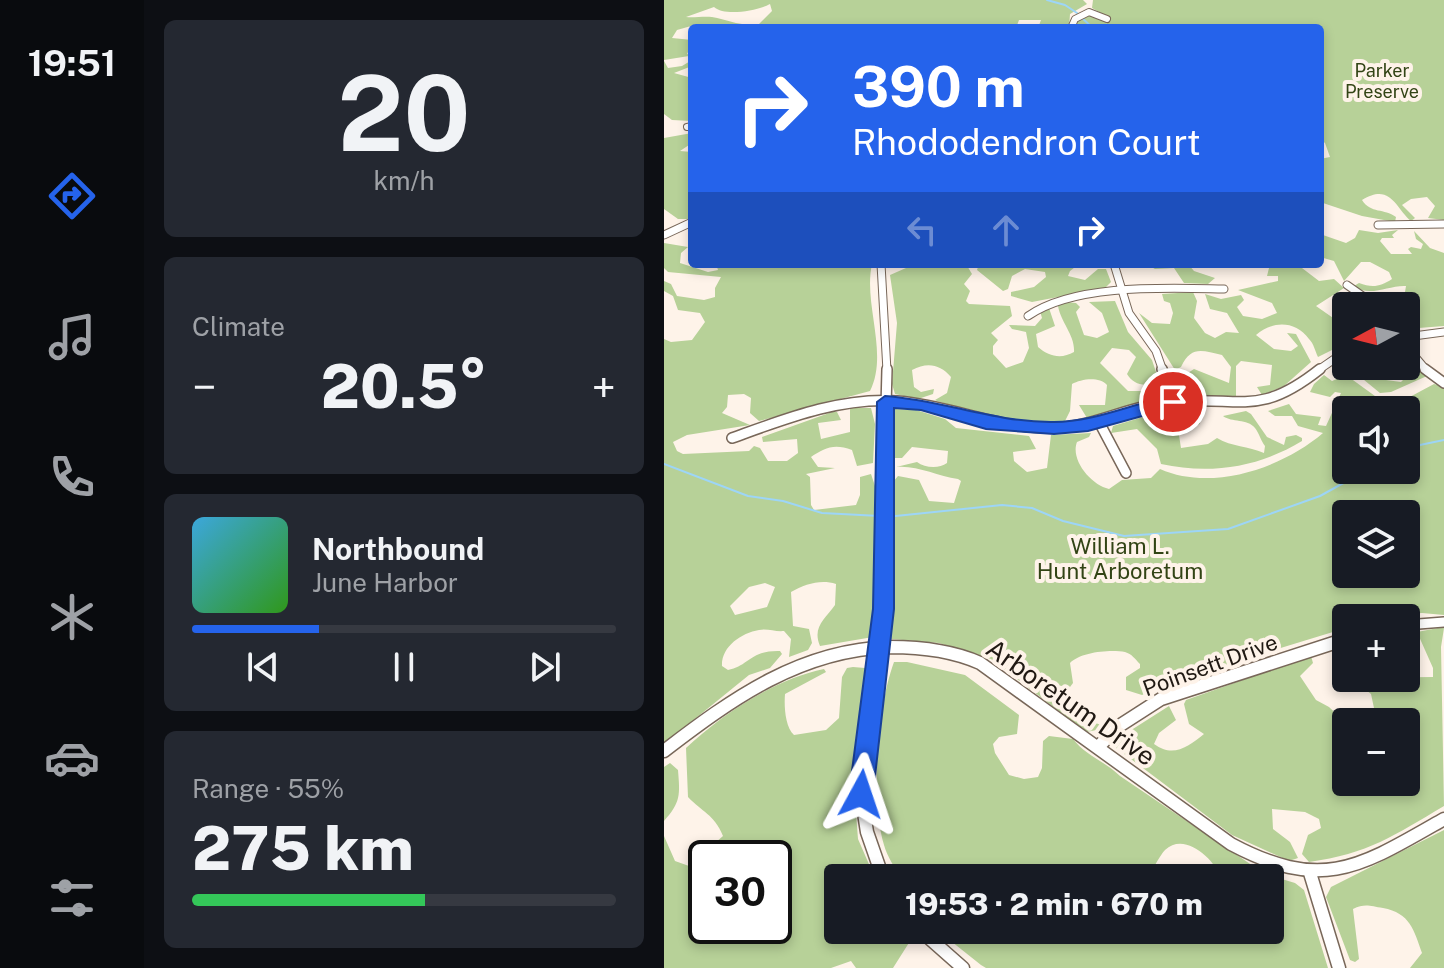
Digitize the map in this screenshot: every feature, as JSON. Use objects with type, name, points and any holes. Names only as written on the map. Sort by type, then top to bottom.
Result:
[{"type":"street","points":[[1073,24],[1075,19],[1089,12],[1107,19]]},
{"type":"street","points":[[664,235],[688,224]]},
{"type":"street","points":[[1378,225],[1444,224]]},
{"type":"street","points":[[878,864],[867,832],[861,794],[883,609],[887,349],[881,268]]},
{"type":"street","points":[[1115,268],[1133,320],[1160,361],[1173,402]]},
{"type":"street","points":[[1347,285],[1357,292]]},
{"type":"street","points":[[1028,316],[1035,307],[1056,300],[1188,288],[1224,289]]},
{"type":"street","points":[[1420,335],[1444,332]]},
{"type":"street","points":[[732,438],[831,406],[885,402],[921,404],[986,423],[1054,428],[1099,422],[1147,406],[1173,402],[1239,405],[1284,394],[1332,359]]},
{"type":"street","points":[[1420,363],[1444,383]]},
{"type":"street","points":[[1099,422],[1126,473]]},
{"type":"street","points":[[1420,624],[1444,622]]},
{"type":"street","name":"Poinsett Drive","points":[[1098,747],[1119,726],[1161,699],[1332,644]]},
{"type":"street","name":"Arboretum Drive","points":[[664,751],[749,688],[774,674],[831,652],[879,646],[928,648],[964,654],[1000,676],[1252,857],[1283,870],[1310,873],[1339,869],[1373,858],[1444,819]]},
{"type":"street","points":[[1310,873],[1339,968]]},
{"type":"street","points":[[936,944],[963,968]]},
{"type":"green space","points":[[664,0],[1083,0],[1087,4],[1070,14],[1069,24],[1019,20],[1018,24],[759,24],[772,11],[770,4],[734,12],[714,7],[686,17],[712,17],[741,24],[688,24],[688,27],[677,30],[672,38],[688,40],[688,56],[664,60]]},
{"type":"green space","name":"Parker Preserve","points":[[1093,0],[1444,0],[1444,220],[1428,218],[1435,206],[1427,197],[1411,199],[1402,205],[1415,218],[1411,221],[1386,196],[1372,195],[1362,200],[1369,207],[1396,217],[1395,222],[1362,216],[1324,203],[1324,158],[1330,157],[1324,142],[1324,24],[1076,24],[1086,16],[1106,16],[1092,8]]},
{"type":"green space","points":[[664,61],[668,68],[688,62],[688,68],[674,73],[688,77],[688,121],[672,120],[664,114]]},
{"type":"green space","points":[[688,134],[688,146],[680,151],[688,152],[688,219],[678,219],[664,209],[664,138]]},
{"type":"green space","points":[[1359,230],[1378,233],[1398,230],[1392,235],[1394,238],[1382,238],[1380,241],[1391,254],[1412,254],[1408,249],[1421,249],[1423,244],[1416,239],[1414,231],[1430,248],[1444,253],[1444,326],[1420,328],[1420,292],[1405,292],[1406,286],[1366,291],[1354,286],[1359,283],[1376,286],[1392,279],[1389,272],[1370,262],[1361,262],[1344,281],[1334,261],[1324,258],[1324,235],[1346,243],[1355,238]]},
{"type":"green space","name":"William L. Hunt Arboretum","points":[[664,243],[688,247],[681,253],[680,263],[708,272],[717,268],[871,268],[877,361],[870,391],[759,421],[750,413],[751,398],[744,394],[728,395],[727,407],[722,413],[750,425],[687,435],[673,442],[677,451],[683,454],[749,451],[754,446],[760,448],[768,461],[787,461],[798,453],[797,439],[763,442],[762,437],[832,412],[837,412],[841,420],[818,423],[821,439],[850,432],[850,408],[871,408],[875,424],[873,463],[857,466],[852,450],[840,447],[825,449],[811,457],[818,467],[835,468],[806,474],[810,477],[814,510],[856,505],[860,495],[860,477],[871,474],[875,486],[876,513],[893,511],[893,482],[898,476],[919,480],[929,501],[954,503],[961,481],[958,479],[896,467],[917,462],[928,467],[940,466],[947,463],[948,451],[912,447],[902,458],[890,458],[892,411],[895,409],[916,410],[945,419],[956,428],[1029,436],[1036,449],[1013,452],[1014,461],[1027,472],[1047,468],[1051,435],[1091,433],[1077,442],[1079,464],[1095,482],[1109,489],[1122,480],[1151,478],[1160,469],[1202,478],[1224,477],[1246,473],[1288,457],[1323,433],[1298,426],[1292,416],[1275,416],[1268,411],[1289,404],[1296,414],[1321,417],[1318,425],[1326,426],[1332,413],[1332,484],[1420,484],[1420,396],[1412,396],[1434,384],[1444,387],[1444,615],[1420,613],[1420,604],[1332,604],[1332,632],[1215,668],[1142,695],[1126,690],[1126,677],[1140,668],[1130,654],[1112,651],[1081,656],[1070,663],[1073,683],[1061,699],[1072,712],[1090,715],[1093,722],[1101,725],[1102,729],[1086,732],[991,659],[939,643],[891,639],[894,568],[875,569],[873,637],[820,646],[819,628],[835,605],[836,584],[819,582],[796,589],[791,592],[793,626],[809,629],[812,643],[808,650],[789,657],[791,639],[784,631],[762,630],[739,638],[725,653],[722,666],[728,670],[762,653],[780,651],[782,654],[770,668],[749,675],[664,744],[664,339],[671,342],[692,340],[705,322],[700,313],[678,310],[673,296],[664,291],[664,281],[671,284],[677,296],[704,300],[715,297],[715,288],[721,277],[668,272],[664,268]],"holes":[[[765,583],[775,587],[767,607],[735,615],[730,606],[749,587]]]},
{"type":"green space","points":[[906,268],[968,268],[972,274],[964,284],[970,291],[966,301],[969,304],[1010,306],[1012,316],[991,333],[998,340],[993,346],[993,354],[1006,368],[1023,362],[1029,348],[1026,332],[1012,329],[1009,325],[1035,326],[1042,318],[1040,311],[1049,308],[1055,326],[1036,334],[1038,347],[1051,355],[1065,356],[1074,352],[1074,346],[1058,306],[1065,302],[1076,303],[1080,307],[1076,312],[1084,335],[1097,338],[1109,332],[1102,313],[1089,302],[1115,301],[1128,332],[1152,360],[1159,381],[1141,384],[1130,378],[1127,374],[1136,357],[1129,350],[1112,348],[1100,363],[1128,391],[1153,391],[1153,397],[1087,418],[1079,405],[1105,405],[1107,385],[1095,379],[1085,380],[1072,384],[1070,411],[1065,421],[1018,422],[935,400],[947,393],[951,377],[942,369],[928,365],[912,370],[914,387],[921,392],[934,389],[933,394],[918,399],[895,394],[892,384],[897,323],[890,275]]},
{"type":"green space","points":[[978,268],[1074,268],[1068,276],[1085,280],[1098,269],[1106,269],[1111,282],[1105,288],[1032,302],[1011,296],[1011,292],[1034,287],[1046,277],[1045,272],[1025,269],[1012,276],[1008,289],[1003,291]]},
{"type":"green space","points":[[1174,268],[1191,268],[1215,278],[1208,284],[1184,283]]},
{"type":"green space","points":[[1269,268],[1302,268],[1319,281],[1334,279],[1344,288],[1332,292],[1332,296],[1316,306],[1332,317],[1332,350],[1318,357],[1311,341],[1297,328],[1276,325],[1256,335],[1274,349],[1291,351],[1298,346],[1287,333],[1296,334],[1311,362],[1284,386],[1262,395],[1257,387],[1270,385],[1272,365],[1241,361],[1236,366],[1236,398],[1200,397],[1176,392],[1177,380],[1194,369],[1229,383],[1231,367],[1222,355],[1197,351],[1175,370],[1139,313],[1152,323],[1170,324],[1173,313],[1170,303],[1164,301],[1162,294],[1193,292],[1197,301],[1194,318],[1205,333],[1215,338],[1226,332],[1239,333],[1227,313],[1210,309],[1205,294],[1221,299],[1241,295],[1244,300],[1237,307],[1243,316],[1262,319],[1277,313],[1272,303],[1238,290],[1278,281],[1278,276],[1267,276]]},
{"type":"green space","points":[[1324,375],[1332,381],[1353,380],[1375,396],[1340,396],[1341,393],[1335,392],[1330,397],[1310,392]]},
{"type":"green space","points":[[1364,380],[1386,380],[1418,380],[1391,392],[1380,393]]},
{"type":"green space","points":[[1246,411],[1267,437],[1284,445],[1286,437],[1296,435],[1302,441],[1252,463],[1198,469],[1161,464],[1157,449],[1137,429],[1111,433],[1113,426],[1143,417],[1176,418],[1193,412],[1199,416],[1200,424],[1178,429],[1181,448],[1208,444],[1217,438],[1264,453],[1265,446],[1252,425],[1223,416]]},
{"type":"green space","points":[[1444,628],[1441,647],[1444,806],[1365,848],[1309,862],[1302,854],[1308,835],[1321,828],[1319,819],[1305,812],[1272,809],[1273,829],[1290,842],[1298,858],[1289,861],[1232,835],[1115,747],[1114,741],[1169,706],[1176,720],[1159,733],[1154,744],[1168,750],[1186,747],[1204,734],[1189,724],[1184,704],[1186,700],[1311,656],[1313,663],[1300,676],[1316,700],[1332,710],[1332,796],[1420,796],[1420,708],[1374,708],[1368,692],[1420,692],[1420,677],[1433,677],[1433,668],[1420,639],[1420,631]]},
{"type":"green space","points":[[894,662],[965,675],[1019,715],[1017,734],[999,737],[993,744],[1009,775],[1024,779],[1038,777],[1042,768],[1043,741],[1049,736],[1073,739],[1083,750],[1250,864],[1214,864],[1198,850],[1181,844],[1165,850],[1156,864],[893,864],[884,845],[877,803],[877,753],[888,681]]},
{"type":"green space","points":[[847,668],[865,668],[866,695],[858,723],[854,788],[858,839],[869,864],[824,864],[824,944],[908,944],[893,968],[856,968],[851,961],[831,968],[664,968],[664,836],[675,861],[688,866],[688,944],[792,944],[792,840],[718,840],[723,836],[712,818],[688,797],[686,748],[716,723],[768,689],[824,669],[826,672],[785,694],[785,704],[787,722],[794,735],[826,730],[839,718],[842,677]]},
{"type":"green space","points":[[670,763],[678,770],[679,792],[674,809],[664,821],[664,767]]},
{"type":"green space","points":[[1444,830],[1444,968],[1410,968],[1422,953],[1410,924],[1392,910],[1368,906],[1353,909],[1359,959],[1355,962],[1350,960],[1326,897],[1331,887]]},
{"type":"green space","points":[[1284,880],[1304,890],[1328,968],[986,968],[955,944],[1284,944]]},
{"type":"waterway","points":[[1047,0],[1065,5],[1077,13]]},
{"type":"waterway","points":[[1082,18],[1089,24]]},
{"type":"waterway","points":[[1420,445],[1444,440]]},
{"type":"waterway","points":[[664,464],[748,496],[783,501],[822,513],[880,516]]},
{"type":"waterway","points":[[886,517],[1002,505],[1032,508],[1063,521],[1124,536],[1228,529],[1320,496],[1342,484]]},
{"type":"route","points":[[861,794],[883,609],[885,402],[921,404],[986,423],[1054,428],[1088,425],[1147,406],[1173,402]]}]
